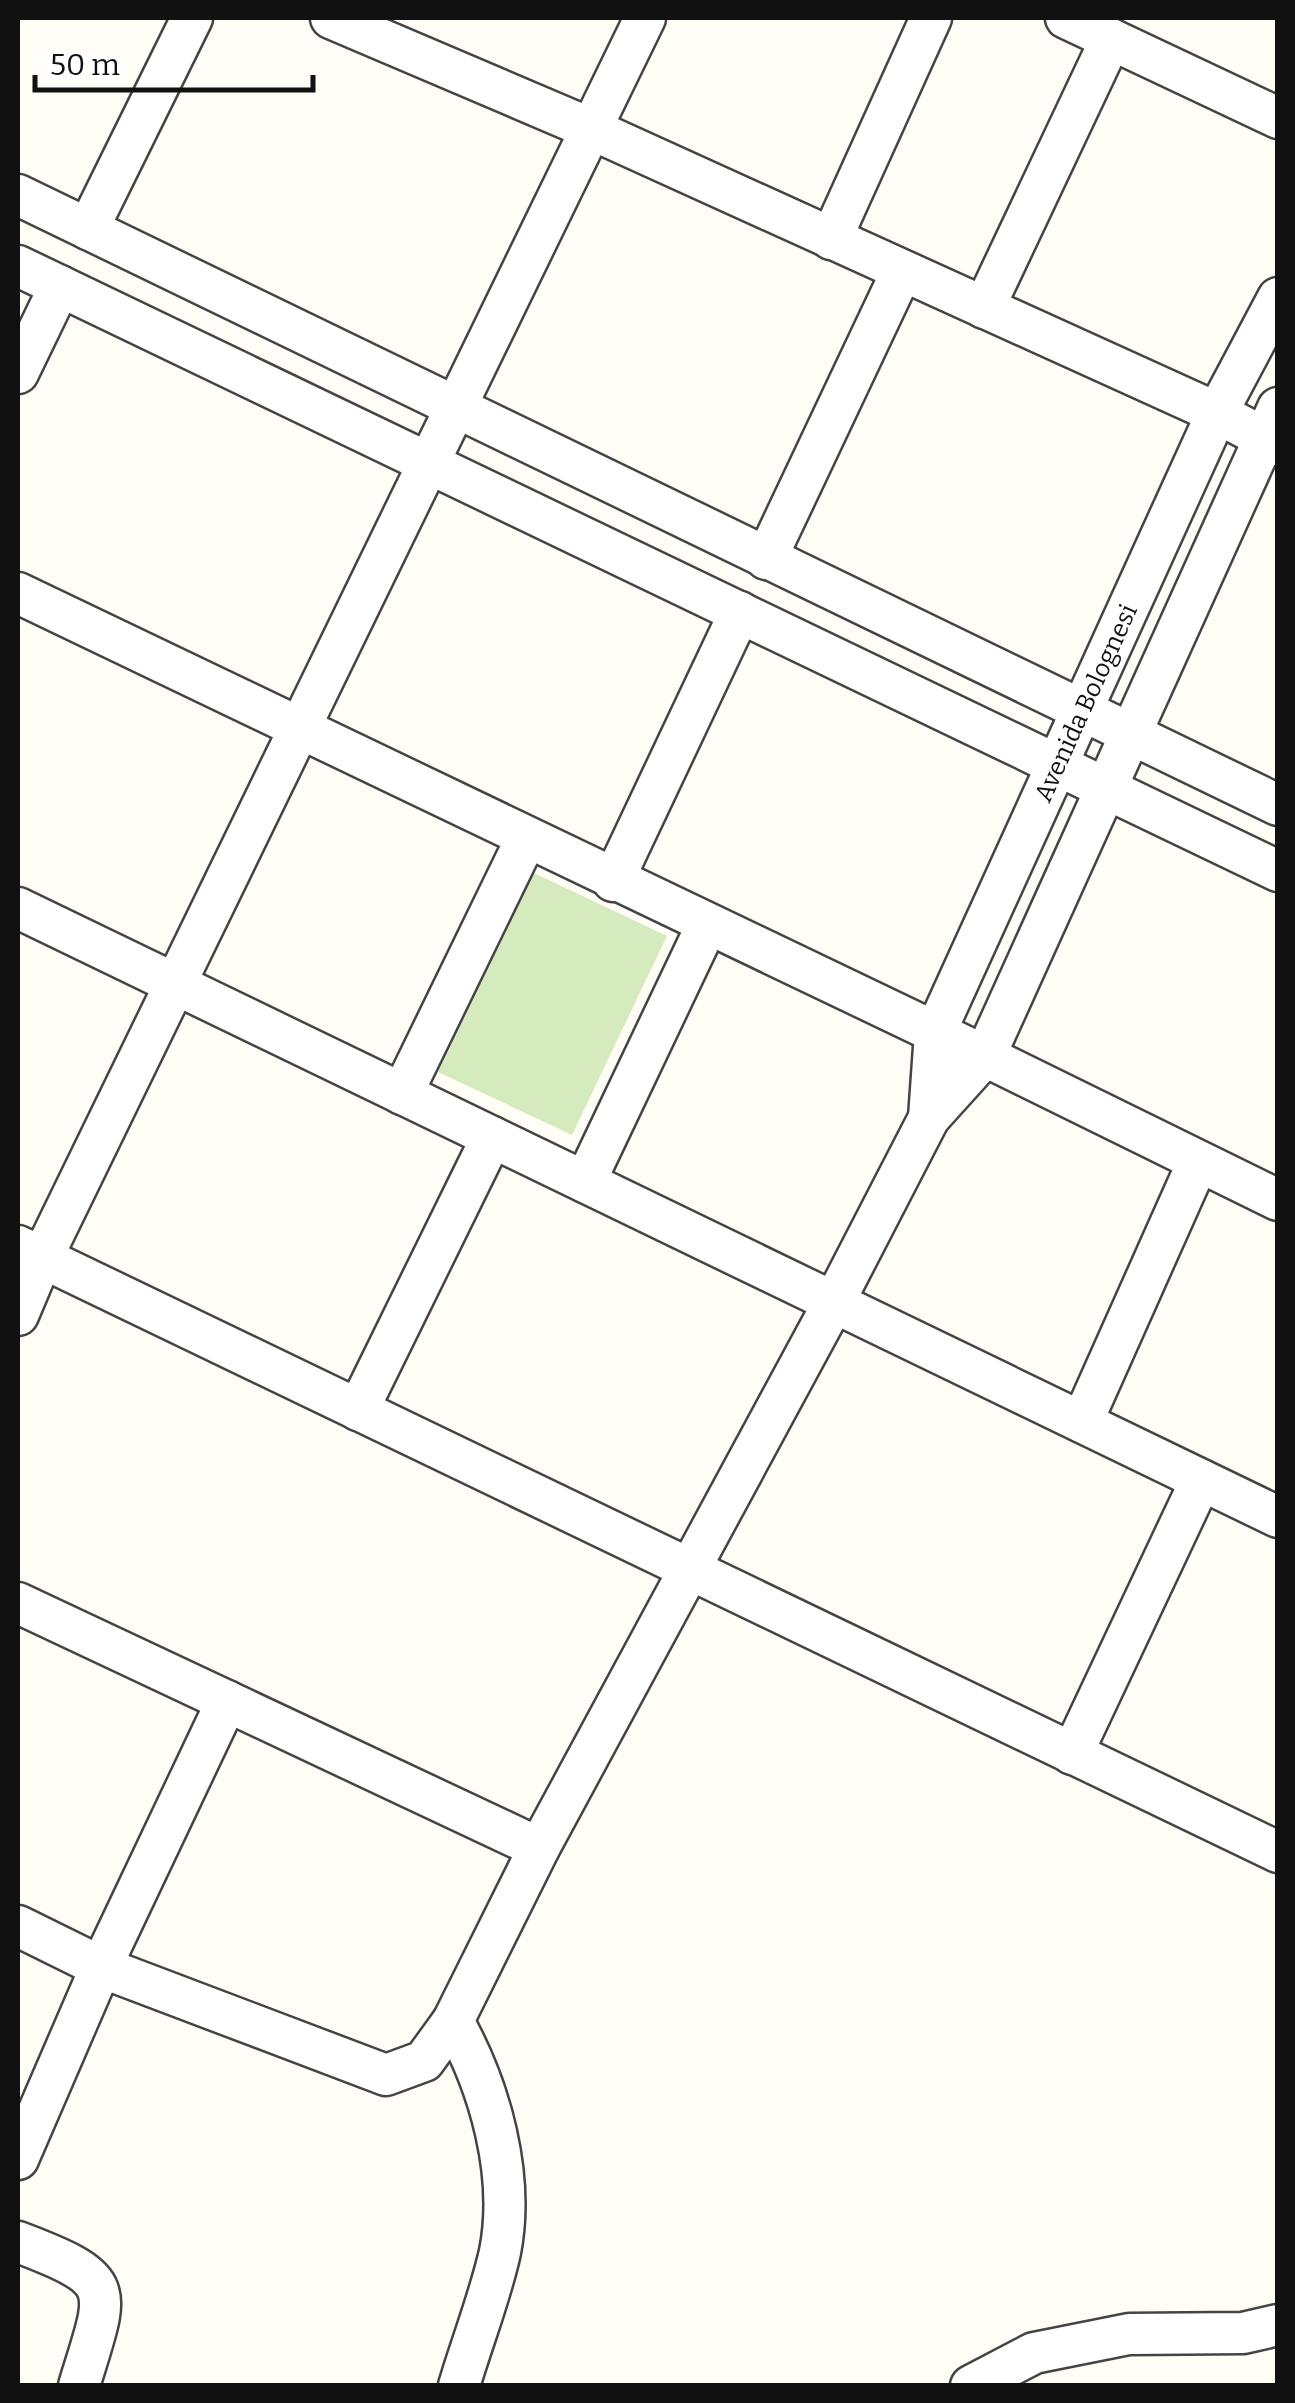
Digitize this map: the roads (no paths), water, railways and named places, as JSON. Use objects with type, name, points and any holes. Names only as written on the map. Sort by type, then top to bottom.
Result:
[{"type":"street","points":[[88,229],[192,18]]},
{"type":"street","points":[[18,1314],[30,1252],[175,984],[644,18]]},
{"type":"street","points":[[831,238],[931,18]]},
{"type":"street","points":[[1066,18],[1278,118]]},
{"type":"street","points":[[18,1926],[101,1968],[386,2074],[424,2061],[452,2021],[539,1848],[834,1302],[928,1118],[985,1056],[1105,786],[1273,430],[1217,414],[342,20]]},
{"type":"street","points":[[984,308],[1112,39]]},
{"type":"street","points":[[18,195],[1278,805]]},
{"type":"street","points":[[18,266],[1278,871]]},
{"type":"street","points":[[766,558],[902,271]]},
{"type":"street","points":[[18,373],[60,286]]},
{"type":"street","name":"Avenida Bolognesi","points":[[928,1118],[935,1033],[1217,414],[1278,298]]},
{"type":"street","points":[[18,593],[1278,1200]]},
{"type":"street","points":[[613,881],[740,612]]},
{"type":"street","points":[[402,1094],[526,839]]},
{"type":"street","points":[[18,908],[1278,1518]]},
{"type":"street","points":[[585,1182],[707,925]]},
{"type":"street","points":[[358,1410],[492,1137]]},
{"type":"street","points":[[1082,1422],[1198,1162]]},
{"type":"street","points":[[30,1252],[1278,1852]]},
{"type":"street","points":[[1072,1754],[1201,1480]]},
{"type":"street","points":[[18,1602],[539,1848]]},
{"type":"street","points":[[18,2158],[101,1968],[228,1702]]},
{"type":"street","points":[[452,2021],[474,2059],[500,2152],[504,2198],[500,2251],[459,2386]]},
{"type":"street","points":[[18,2242],[70,2262],[89,2275],[101,2294],[102,2311],[79,2386]]},
{"type":"street","points":[[971,2386],[1034,2353],[1129,2334],[1242,2333],[1278,2325]]}]
